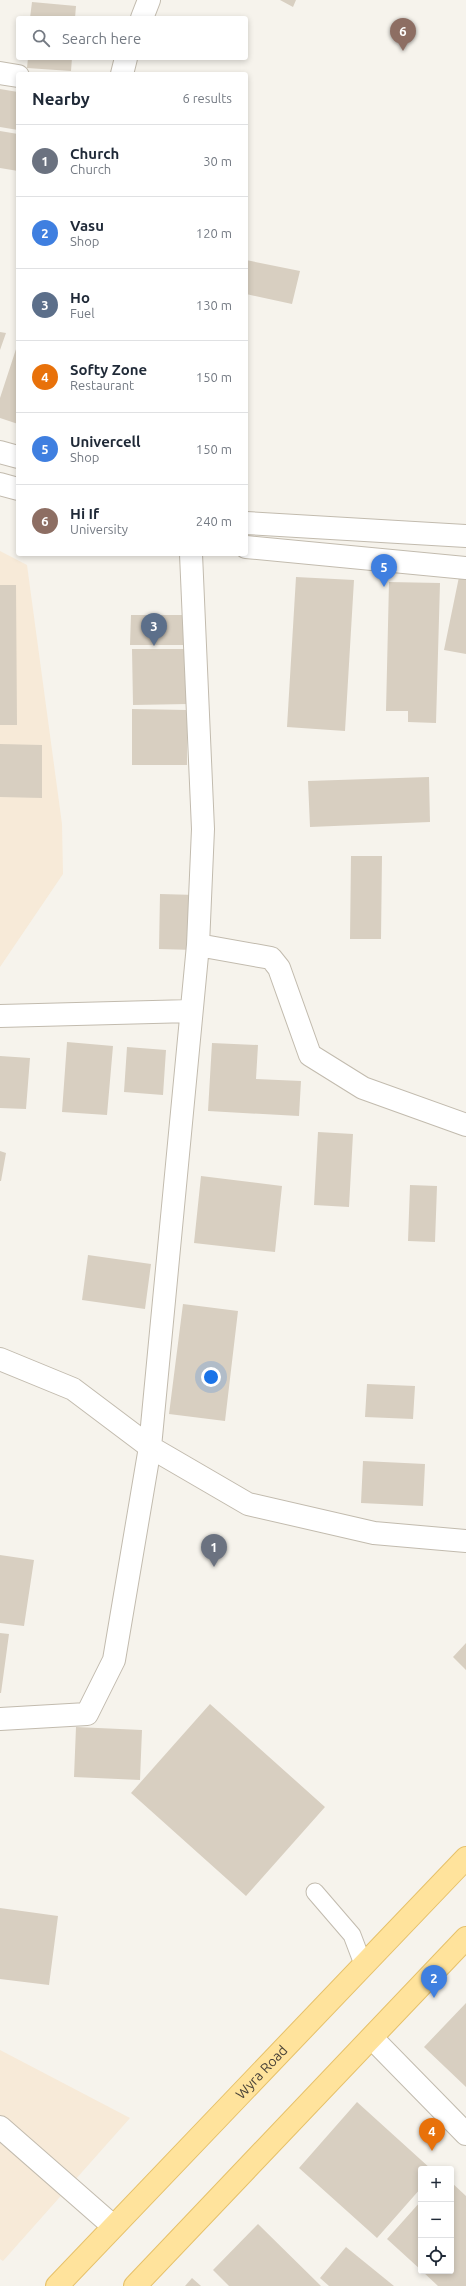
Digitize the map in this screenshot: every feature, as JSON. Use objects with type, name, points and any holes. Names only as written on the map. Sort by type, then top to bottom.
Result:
[{"type":"main road","name":"Wyra Road","points":[[57,2286],[363,1964],[466,1858]]},
{"type":"main road","points":[[135,2286],[466,1938]]},
{"type":"street","points":[[143,16],[149,0]]},
{"type":"street","points":[[122,72],[126,60]]},
{"type":"street","points":[[0,74],[16,76]]},
{"type":"street","points":[[0,452],[16,456]]},
{"type":"street","points":[[0,484],[16,488]]},
{"type":"street","points":[[248,522],[466,536]]},
{"type":"street","points":[[248,547],[466,568]]},
{"type":"street","points":[[0,1719],[87,1714],[114,1660],[150,1447],[198,945],[203,829],[191,556]]},
{"type":"street","points":[[198,945],[271,958],[279,968],[310,1055],[363,1088],[466,1125]]},
{"type":"street","points":[[0,1016],[192,1012]]},
{"type":"street","points":[[0,1359],[73,1389],[150,1447],[248,1504],[374,1533],[466,1541]]},
{"type":"street","points":[[372,2038],[466,2134]]},
{"type":"street","points":[[0,2126],[113,2226]]},
{"type":"lane","points":[[316,1892],[352,1935],[363,1964]]},
{"type":"shaded area","points":[[0,551],[27,565],[62,824],[63,874],[0,967]]},
{"type":"shaded area","points":[[0,2050],[130,2118],[3,2261],[0,2259]]},
{"type":"building","points":[[280,0],[296,0],[293,7]]},
{"type":"building","points":[[32,2],[76,6],[75,16],[30,16]]},
{"type":"building","points":[[28,60],[72,60],[71,71],[27,68]]},
{"type":"building","points":[[0,89],[16,92],[16,130],[0,127]]},
{"type":"building","points":[[0,131],[16,134],[16,171],[0,168]]},
{"type":"building","points":[[248,260],[300,271],[292,304],[248,294]]},
{"type":"building","points":[[0,332],[6,333],[0,350]]},
{"type":"building","points":[[16,349],[16,423],[0,418],[0,398]]},
{"type":"building","points":[[460,572],[466,573],[466,654],[444,650]]},
{"type":"building","points":[[296,577],[354,580],[345,731],[287,727]]},
{"type":"building","points":[[389,582],[440,583],[436,723],[408,722],[408,711],[386,711]]},
{"type":"building","points":[[0,585],[16,585],[17,725],[0,725]]},
{"type":"building","points":[[131,615],[185,615],[185,645],[130,645]]},
{"type":"building","points":[[132,649],[188,649],[188,704],[133,705]]},
{"type":"building","points":[[132,709],[187,710],[187,765],[132,765]]},
{"type":"building","points":[[0,744],[42,745],[42,798],[0,797]]},
{"type":"building","points":[[429,777],[430,822],[310,827],[308,781]]},
{"type":"building","points":[[351,856],[382,856],[381,939],[350,939]]},
{"type":"building","points":[[160,894],[196,895],[195,950],[159,949]]},
{"type":"building","points":[[67,1042],[113,1046],[107,1115],[62,1112]]},
{"type":"building","points":[[212,1043],[258,1045],[256,1079],[301,1081],[299,1116],[208,1111]]},
{"type":"building","points":[[127,1047],[166,1050],[163,1095],[124,1092]]},
{"type":"building","points":[[0,1056],[30,1058],[26,1109],[0,1108]]},
{"type":"building","points":[[318,1132],[353,1134],[349,1207],[314,1205]]},
{"type":"building","points":[[0,1151],[6,1153],[1,1181],[0,1181]]},
{"type":"building","points":[[201,1176],[282,1186],[275,1252],[194,1243]]},
{"type":"building","points":[[410,1185],[437,1186],[435,1242],[408,1241]]},
{"type":"building","points":[[88,1255],[151,1264],[145,1309],[82,1300]]},
{"type":"building","points":[[183,1304],[238,1311],[225,1421],[169,1414]]},
{"type":"building","points":[[367,1384],[415,1386],[413,1419],[365,1417]]},
{"type":"building","points":[[363,1461],[425,1464],[423,1506],[361,1503]]},
{"type":"building","points":[[0,1555],[34,1560],[24,1626],[0,1623]]},
{"type":"building","points":[[0,1633],[9,1634],[1,1693],[0,1693]]},
{"type":"building","points":[[466,1643],[466,1670],[453,1657]]},
{"type":"building","points":[[210,1704],[325,1807],[246,1896],[131,1793]]},
{"type":"building","points":[[76,1727],[142,1730],[140,1780],[74,1777]]},
{"type":"building","points":[[0,1908],[58,1916],[49,1985],[0,1979]]},
{"type":"building","points":[[466,2003],[466,2087],[424,2047]]},
{"type":"building","points":[[357,2102],[428,2166],[418,2166],[418,2191],[377,2238],[299,2168]]},
{"type":"building","points":[[454,2185],[466,2196],[466,2286],[438,2286],[425,2274],[454,2274]]},
{"type":"building","points":[[418,2204],[418,2267],[387,2239]]},
{"type":"building","points":[[258,2224],[321,2286],[229,2286],[213,2270]]},
{"type":"building","points":[[346,2247],[394,2286],[329,2286],[320,2278]]},
{"type":"building","points":[[192,2278],[201,2286],[185,2286]]},
{"type":"place","name":"Hi If","points":[[403,51]]},
{"type":"place","name":"Univercell","points":[[384,587]]},
{"type":"place","name":"Ho","points":[[154,646]]},
{"type":"place","name":"Church","points":[[214,1567]]},
{"type":"place","name":"Vasu","points":[[434,1998]]},
{"type":"place","name":"Softy Zone","points":[[432,2151]]}]
